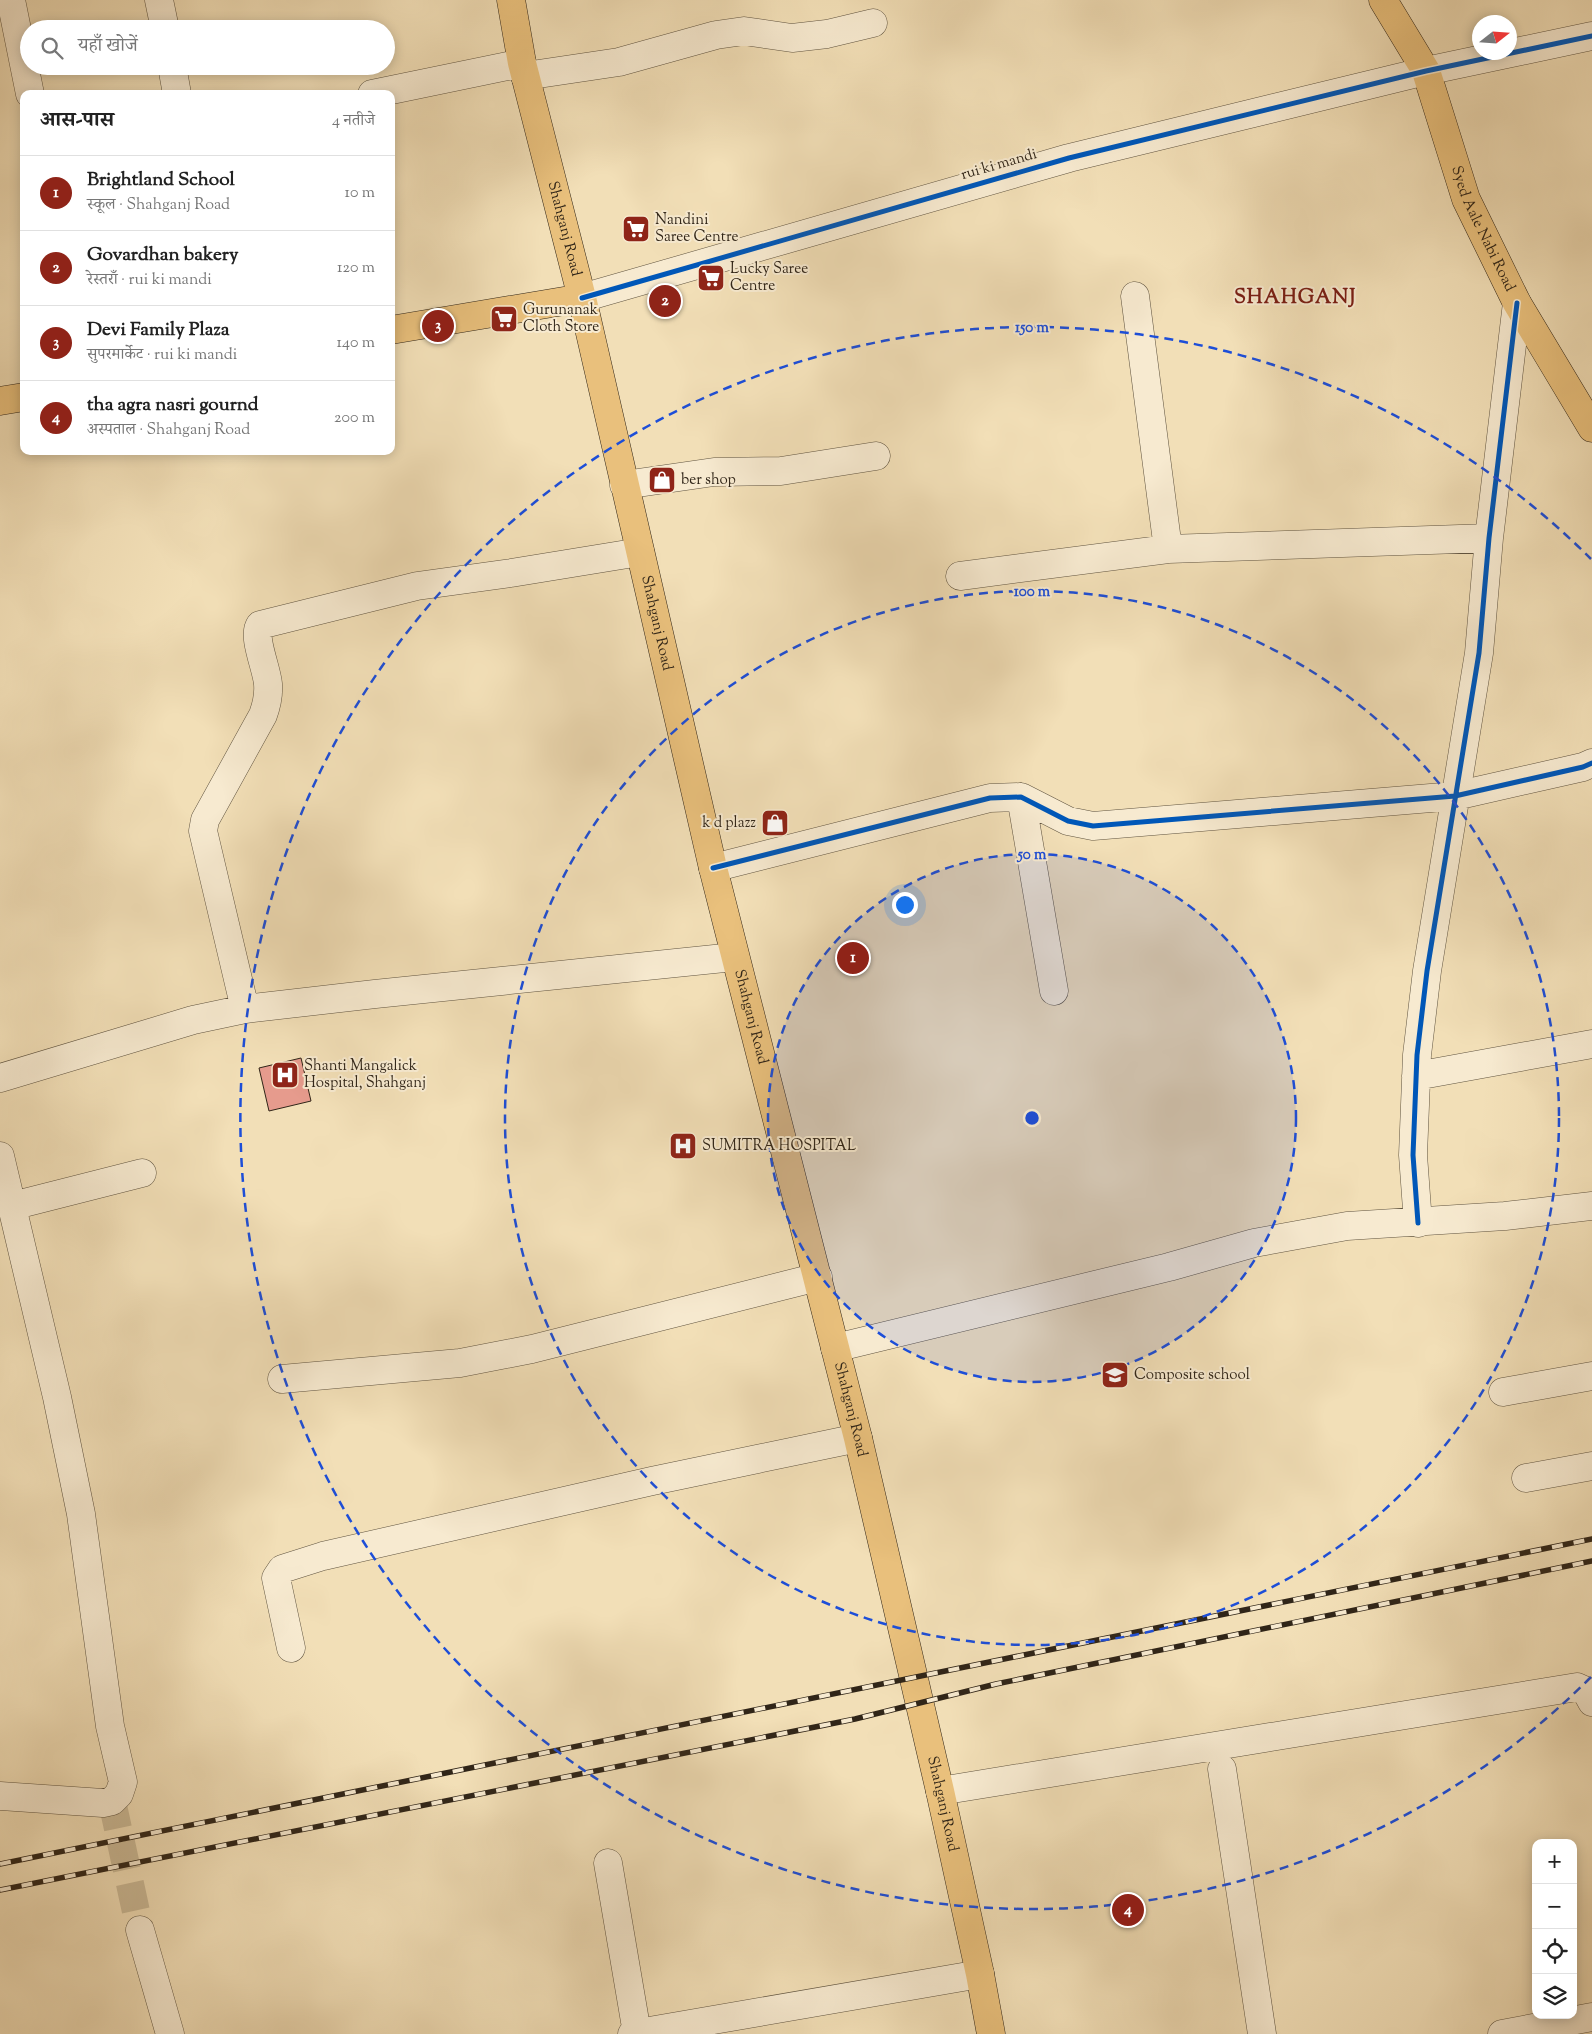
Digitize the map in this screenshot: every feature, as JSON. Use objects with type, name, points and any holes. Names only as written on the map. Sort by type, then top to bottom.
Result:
[{"type":"main road","name":"Shahganj Road","points":[[511,0],[523,70],[582,298],[734,957],[858,1438],[940,1791],[980,1974],[991,2034]]},
{"type":"main road","name":"Syed Aale Nabi Road","points":[[1383,0],[1426,71],[1466,199],[1517,303],[1592,428]]},
{"type":"main road","name":"rui ki mandi","points":[[395,329],[582,298]]},
{"type":"main road","points":[[0,401],[20,398]]},
{"type":"street","points":[[11,0],[20,45]]},
{"type":"street","points":[[159,0],[163,20]]},
{"type":"street","points":[[395,90],[523,70],[619,62],[725,34],[744,31],[792,38],[827,34],[874,23]]},
{"type":"street","name":"rui ki mandi","points":[[582,298],[1069,158],[1426,71],[1592,36]]},
{"type":"street","points":[[26,75],[29,90]]},
{"type":"street","points":[[174,75],[176,90]]},
{"type":"street","points":[[1135,296],[1168,549]]},
{"type":"street","points":[[1418,1222],[1412,1155],[1416,1076],[1427,971],[1479,653],[1489,538],[1517,303]]},
{"type":"street","points":[[624,485],[714,472],[781,471],[876,456]]},
{"type":"street","points":[[960,576],[1168,549],[1489,538]]},
{"type":"street","points":[[245,1009],[203,831],[205,820],[263,715],[268,699],[268,681],[257,634],[260,625],[418,586],[640,552]]},
{"type":"street","points":[[713,868],[990,798],[1021,797],[1068,821],[1093,826],[1455,796],[1583,767],[1592,763]]},
{"type":"street","points":[[1021,797],[1054,991]]},
{"type":"street","points":[[0,1078],[193,1020],[245,1009],[734,957]]},
{"type":"street","points":[[1416,1076],[1592,1044]]},
{"type":"street","points":[[0,1156],[81,1514],[110,1726],[123,1782],[119,1794],[112,1801],[103,1803],[0,1796]]},
{"type":"street","points":[[12,1206],[142,1173]]},
{"type":"street","points":[[835,1348],[1169,1267],[1254,1242],[1347,1226],[1505,1216],[1592,1206]]},
{"type":"street","points":[[282,1379],[460,1363],[532,1349],[818,1277]]},
{"type":"street","points":[[1503,1392],[1592,1376]]},
{"type":"street","points":[[291,1648],[276,1578],[282,1569],[323,1556],[858,1438]]},
{"type":"street","points":[[1526,1478],[1592,1466]]},
{"type":"street","points":[[940,1791],[1577,1687],[1586,1691],[1592,1702]]},
{"type":"street","points":[[1222,1769],[1262,2034]]},
{"type":"street","points":[[608,1863],[634,2033],[980,1974]]},
{"type":"street","points":[[140,1930],[170,2034]]},
{"type":"street","points":[[1502,2034],[1592,2018]]},
{"type":"building","points":[[301,1058],[311,1101],[269,1111],[259,1068]]},
{"type":"tunnel","points":[[112,1801],[140,1930]]},
{"type":"railway","points":[[0,1864],[1592,1539]]},
{"type":"railway","points":[[0,1890],[855,1719],[996,1684],[1592,1561]]},
{"type":"cycle path","points":[[582,298],[1069,158],[1426,71],[1592,36]]},
{"type":"cycle path","points":[[1418,1223],[1413,1155],[1417,1055],[1427,971],[1479,653],[1489,538],[1517,303]]},
{"type":"cycle path","points":[[713,868],[990,798],[1021,797],[1068,821],[1093,826],[1455,796],[1583,767],[1592,763]]},
{"type":"place","name":"Nandini Saree Centre","points":[[636,229]]},
{"type":"place","name":"Lucky Saree Centre","points":[[711,278]]},
{"type":"place","name":"Govardhan bakery","points":[[665,301]]},
{"type":"place","name":"Gurunanak Cloth Store","points":[[504,319]]},
{"type":"place","name":"Devi Family Plaza","points":[[438,326]]},
{"type":"place","name":"ber shop","points":[[662,480]]},
{"type":"place","name":"k d plazz","points":[[775,823]]},
{"type":"place","name":"Brightland School","points":[[853,958]]},
{"type":"place","name":"Shanti Mangalick Hospital, Shahganj","points":[[285,1075]]},
{"type":"place","name":"SUMITRA HOSPITAL","points":[[683,1146]]},
{"type":"place","name":"Composite school","points":[[1115,1375]]},
{"type":"place","name":"tha agra nasri gournd","points":[[1128,1910]]},
{"type":"district","name":"SHAHGANJ","points":[[1295,298]]}]
